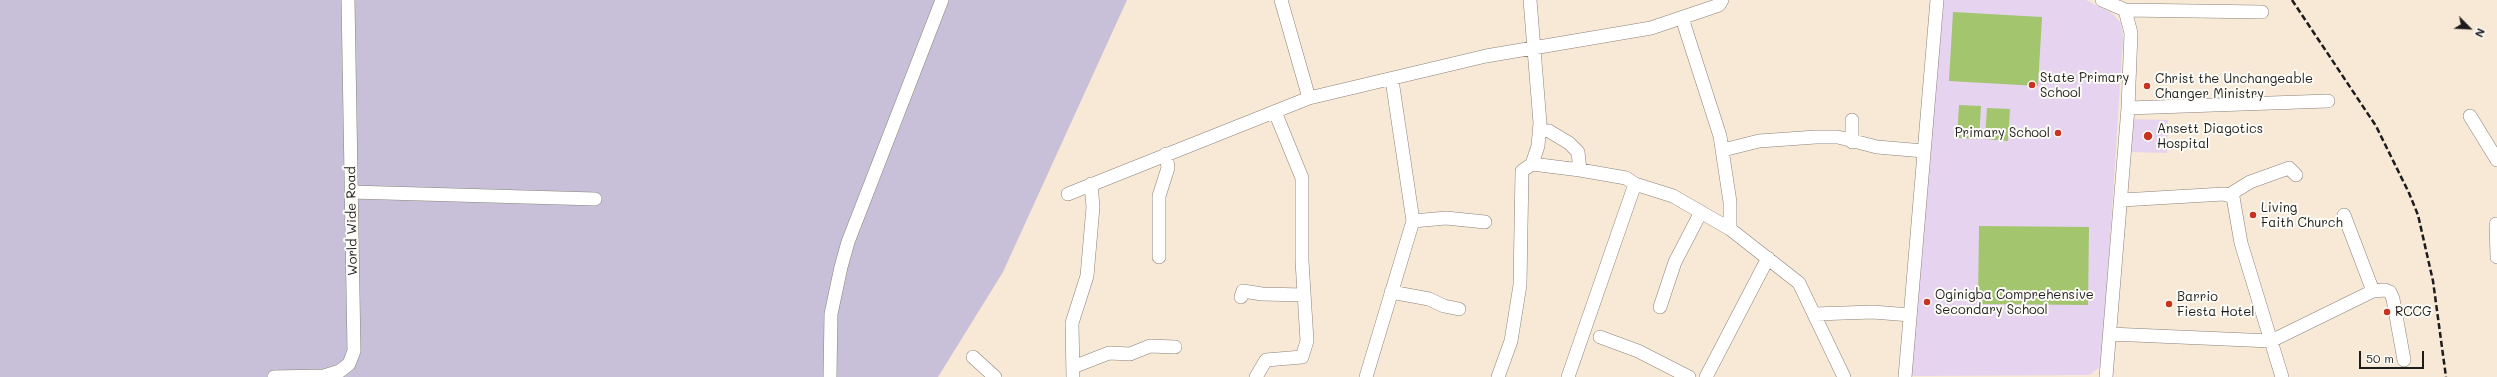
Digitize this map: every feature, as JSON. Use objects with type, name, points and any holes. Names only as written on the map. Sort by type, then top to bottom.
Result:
[{"type":"street","name":"World Wide Road","points":[[274,377],[324,376],[335,373],[349,364],[354,351],[348,0]]},
{"type":"street","points":[[830,377],[830,320],[840,267],[848,242],[942,0]]},
{"type":"street","points":[[1281,0],[1309,98]]},
{"type":"street","points":[[1498,377],[1511,342],[1520,285],[1522,171],[1532,164],[1538,146],[1540,130],[1532,47],[1530,0]]},
{"type":"street","points":[[1068,194],[1309,98],[1532,47],[1629,32],[1682,18],[1719,5],[1722,0]]},
{"type":"street","points":[[1905,377],[1937,0]]},
{"type":"street","points":[[2102,0],[2125,10],[2262,12]]},
{"type":"street","points":[[2106,377],[2122,200],[2128,108],[2131,33],[2125,10]]},
{"type":"street","points":[[1682,18],[1723,150],[1730,202],[1730,229]]},
{"type":"street","points":[[1366,377],[1413,221],[1392,80]]},
{"type":"street","points":[[2128,108],[2328,101]]},
{"type":"street","points":[[1256,377],[1266,360],[1299,358],[1306,351],[1302,178],[1275,112]]},
{"type":"street","points":[[2470,116],[2497,160]]},
{"type":"street","points":[[1852,120],[1852,142]]},
{"type":"street","points":[[1540,130],[1549,131],[1569,143],[1578,152],[1580,170]]},
{"type":"street","points":[[1723,150],[1759,141],[1838,137],[1852,142],[1877,147],[1924,151]]},
{"type":"street","points":[[1159,257],[1159,196],[1168,168],[1166,154]]},
{"type":"street","points":[[1532,164],[1626,178],[1635,184],[1674,196],[1730,229],[1799,283],[1844,377]]},
{"type":"street","points":[[2122,200],[2229,195],[2250,182],[2288,168],[2296,175]]},
{"type":"street","points":[[1091,184],[1093,196],[1092,231],[1087,276],[1072,323],[1073,372],[1109,353],[1130,354],[1150,346],[1175,347]]},
{"type":"street","points":[[1568,377],[1635,184]]},
{"type":"street","points":[[351,192],[595,199]]},
{"type":"street","points":[[2229,195],[2233,197],[2241,243],[2282,377]]},
{"type":"street","points":[[1660,307],[1675,262],[1701,212]]},
{"type":"street","points":[[2344,215],[2373,291]]},
{"type":"street","points":[[1413,221],[1446,218],[1485,222]]},
{"type":"street","points":[[2496,224],[2497,257]]},
{"type":"street","points":[[1706,377],[1768,258]]},
{"type":"street","points":[[1241,297],[1243,291],[1262,294],[1304,295]]},
{"type":"street","points":[[2110,334],[2271,341],[2373,291],[2390,292],[2404,360]]},
{"type":"street","points":[[1391,292],[1429,299],[1444,306],[1459,309]]},
{"type":"street","points":[[1815,314],[1873,312],[1910,314]]},
{"type":"street","points":[[1600,337],[1638,351],[1689,377]]},
{"type":"street","points":[[973,357],[995,377]]},
{"type":"shaded area","points":[[0,0],[1127,0],[1003,272],[938,377],[0,377]]},
{"type":"shaded area","points":[[1943,0],[2086,0],[2113,14],[2121,23],[2123,38],[2102,365],[2090,375],[1910,376]]},
{"type":"shaded area","name":"Ansett Diagotics Hospital","points":[[2130,119],[2168,120],[2167,153],[2129,152]]},
{"type":"green space","points":[[1953,12],[2042,17],[2038,86],[1949,81]]},
{"type":"green space","points":[[1959,105],[1981,106],[1979,139],[1957,138]]},
{"type":"green space","points":[[1987,108],[2010,109],[2008,141],[1985,139]]},
{"type":"green space","points":[[1979,226],[2089,227],[2088,305],[1978,304]]},
{"type":"railway","points":[[2292,0],[2376,126],[2409,193],[2418,215],[2433,281],[2446,377]]},
{"type":"place","name":"State Primary School","points":[[2032,85]]},
{"type":"place","name":"Christ the Unchangeable Changer Ministry","points":[[2147,86]]},
{"type":"place","name":"Primary School","points":[[2058,133]]},
{"type":"place","name":"Ansett Diagotics Hospital","points":[[2148,136]]},
{"type":"place","name":"Living Faith Church","points":[[2253,215]]},
{"type":"place","name":"Oginigba Comprehensive Secondary School","points":[[1927,302]]},
{"type":"place","name":"Barrio Fiesta Hotel","points":[[2169,304]]},
{"type":"place","name":"RCCG","points":[[2387,312]]}]
